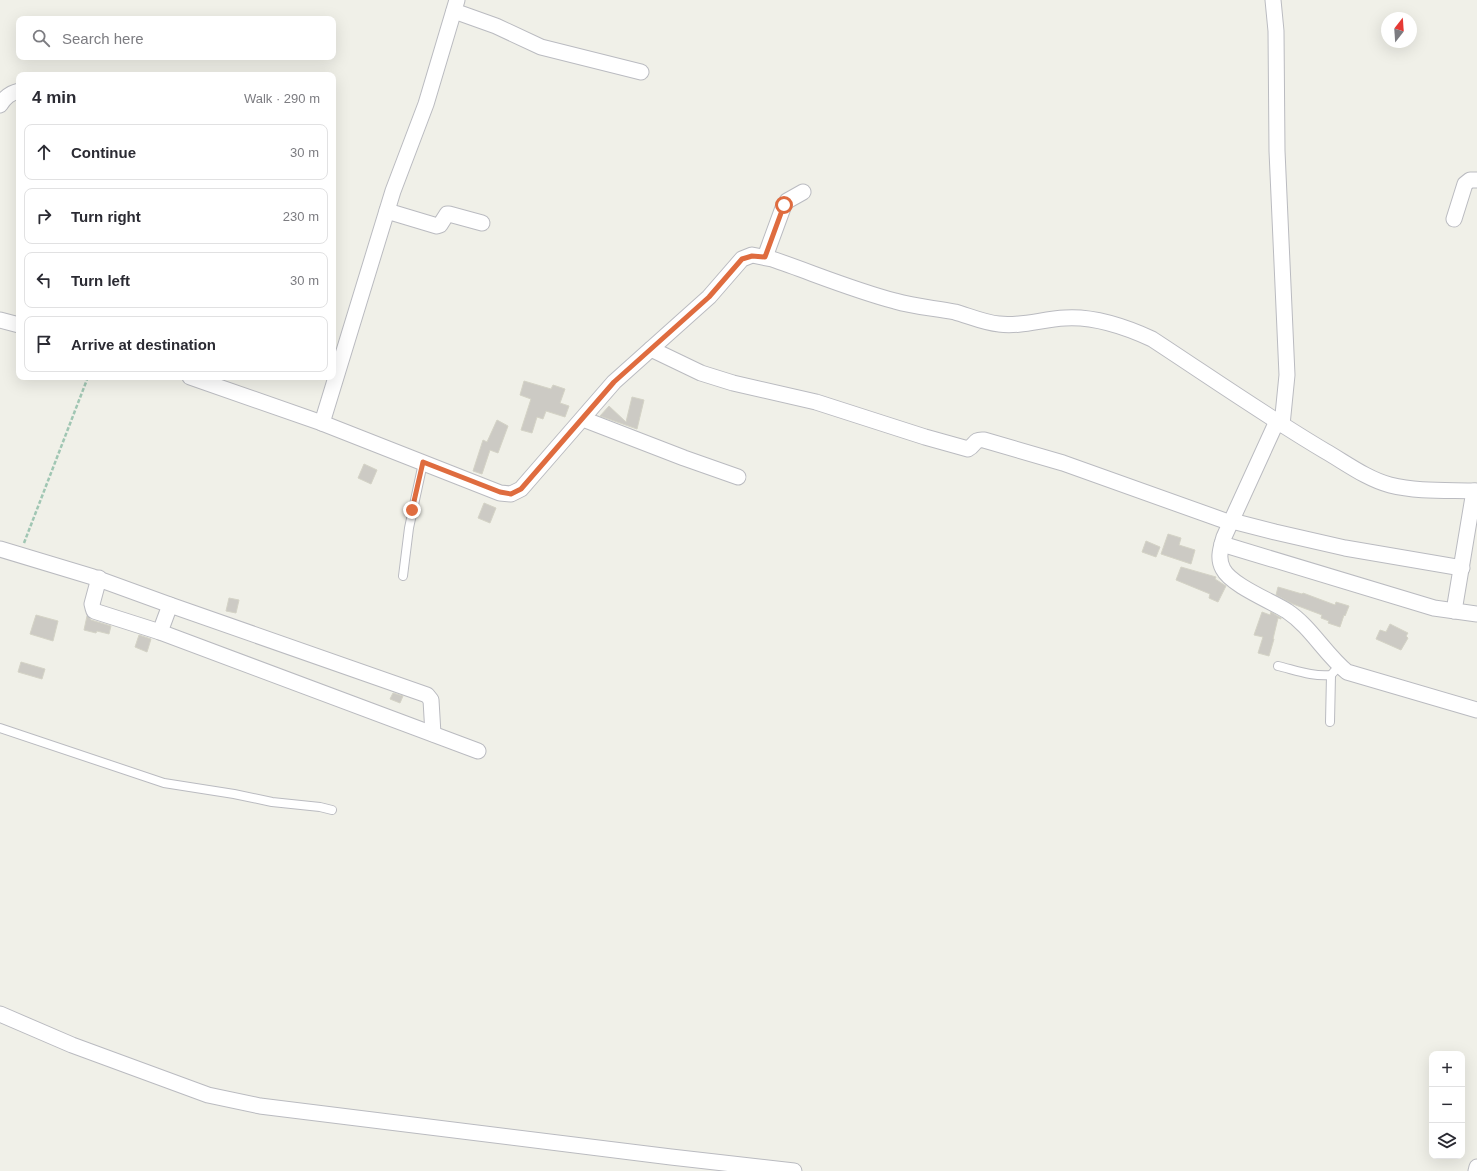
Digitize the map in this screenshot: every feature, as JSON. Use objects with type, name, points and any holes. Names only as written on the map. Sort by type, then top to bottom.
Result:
[{"type":"street","points":[[1272,0],[1276,31],[1277,152],[1287,375],[1280,423],[1231,522],[1222,544],[1220,561],[1224,571],[1230,577],[1288,612],[1301,622],[1335,670],[1347,672],[1477,710]]},
{"type":"street","points":[[336,377],[387,211],[426,104],[454,3],[496,26],[541,47],[641,72]]},
{"type":"street","points":[[0,105],[11,93],[16,92]]},
{"type":"street","points":[[1454,219],[1465,184],[1470,180],[1477,180]]},
{"type":"street","points":[[765,257],[784,205],[787,201],[803,192]]},
{"type":"street","points":[[387,211],[437,226],[440,225],[447,214],[482,223]]},
{"type":"street","points":[[199,380],[322,423],[500,492],[511,494],[521,489],[614,382],[709,297],[742,259],[752,256],[765,257],[897,302],[952,312],[997,324],[1017,324],[1077,318],[1130,328],[1152,340],[1280,423],[1368,476],[1388,484],[1405,488],[1476,491],[1454,611]]},
{"type":"street","points":[[0,320],[16,324]]},
{"type":"street","points":[[651,350],[701,373],[733,384],[816,402],[925,437],[968,449],[976,441],[984,440],[1063,463],[1231,522],[1345,548],[1462,568]]},
{"type":"street","points":[[322,423],[335,380]]},
{"type":"street","points":[[582,419],[738,477]]},
{"type":"street","points":[[1222,544],[1434,608],[1477,614]]},
{"type":"street","points":[[0,549],[99,578],[170,605],[427,695],[431,700],[432,734]]},
{"type":"street","points":[[99,578],[92,604],[94,611],[160,632],[478,751]]},
{"type":"street","points":[[160,632],[170,605]]},
{"type":"street","points":[[0,1014],[72,1045],[208,1095],[224,1099],[260,1106],[323,1114],[794,1171]]},
{"type":"lane","points":[[403,576],[409,528],[423,462]]},
{"type":"lane","points":[[1278,666],[1325,676],[1335,670]]},
{"type":"lane","points":[[1330,722],[1335,670]]},
{"type":"lane","points":[[0,728],[164,784],[234,794],[272,802],[306,804],[332,810]]},
{"type":"path","points":[[20,554],[87,380]]},
{"type":"building","points":[[524,381],[551,389],[553,385],[565,389],[560,403],[569,406],[565,417],[546,411],[543,419],[537,417],[532,433],[521,430],[531,399],[520,395]]},
{"type":"building","points":[[632,397],[644,400],[637,429],[600,416],[609,406],[626,422]]},
{"type":"building","points":[[497,420],[508,426],[498,453],[490,450],[482,474],[473,471],[483,440],[487,442]]},
{"type":"building","points":[[364,464],[377,470],[371,484],[358,478]]},
{"type":"building","points":[[484,503],[496,508],[490,523],[478,518]]},
{"type":"building","points":[[1168,534],[1181,538],[1179,545],[1195,550],[1191,564],[1161,554]]},
{"type":"building","points":[[1146,541],[1160,547],[1156,557],[1142,552]]},
{"type":"building","points":[[1181,567],[1216,577],[1215,579],[1226,586],[1218,602],[1209,598],[1210,594],[1176,580]]},
{"type":"building","points":[[1278,587],[1302,594],[1303,593],[1335,605],[1336,602],[1349,606],[1340,627],[1328,623],[1329,621],[1321,618],[1322,615],[1293,604],[1276,595]]},
{"type":"building","points":[[229,598],[239,600],[236,613],[226,611]]},
{"type":"building","points":[[1262,612],[1270,615],[1271,612],[1281,618],[1278,618],[1269,656],[1258,653],[1263,637],[1254,635]]},
{"type":"building","points":[[36,615],[58,621],[53,641],[30,634]]},
{"type":"building","points":[[87,616],[91,620],[111,626],[109,634],[84,630]]},
{"type":"building","points":[[1390,624],[1408,633],[1406,636],[1408,638],[1401,650],[1376,639],[1380,630],[1386,632]]},
{"type":"building","points":[[139,635],[151,639],[147,652],[135,647]]},
{"type":"building","points":[[21,662],[45,669],[42,679],[18,672]]},
{"type":"building","points":[[393,693],[403,696],[400,703],[390,699]]},
{"type":"route","points":[[412,510],[423,462],[506,494],[511,494],[521,489],[614,382],[709,297],[742,259],[747,256],[765,257],[784,205]]}]
